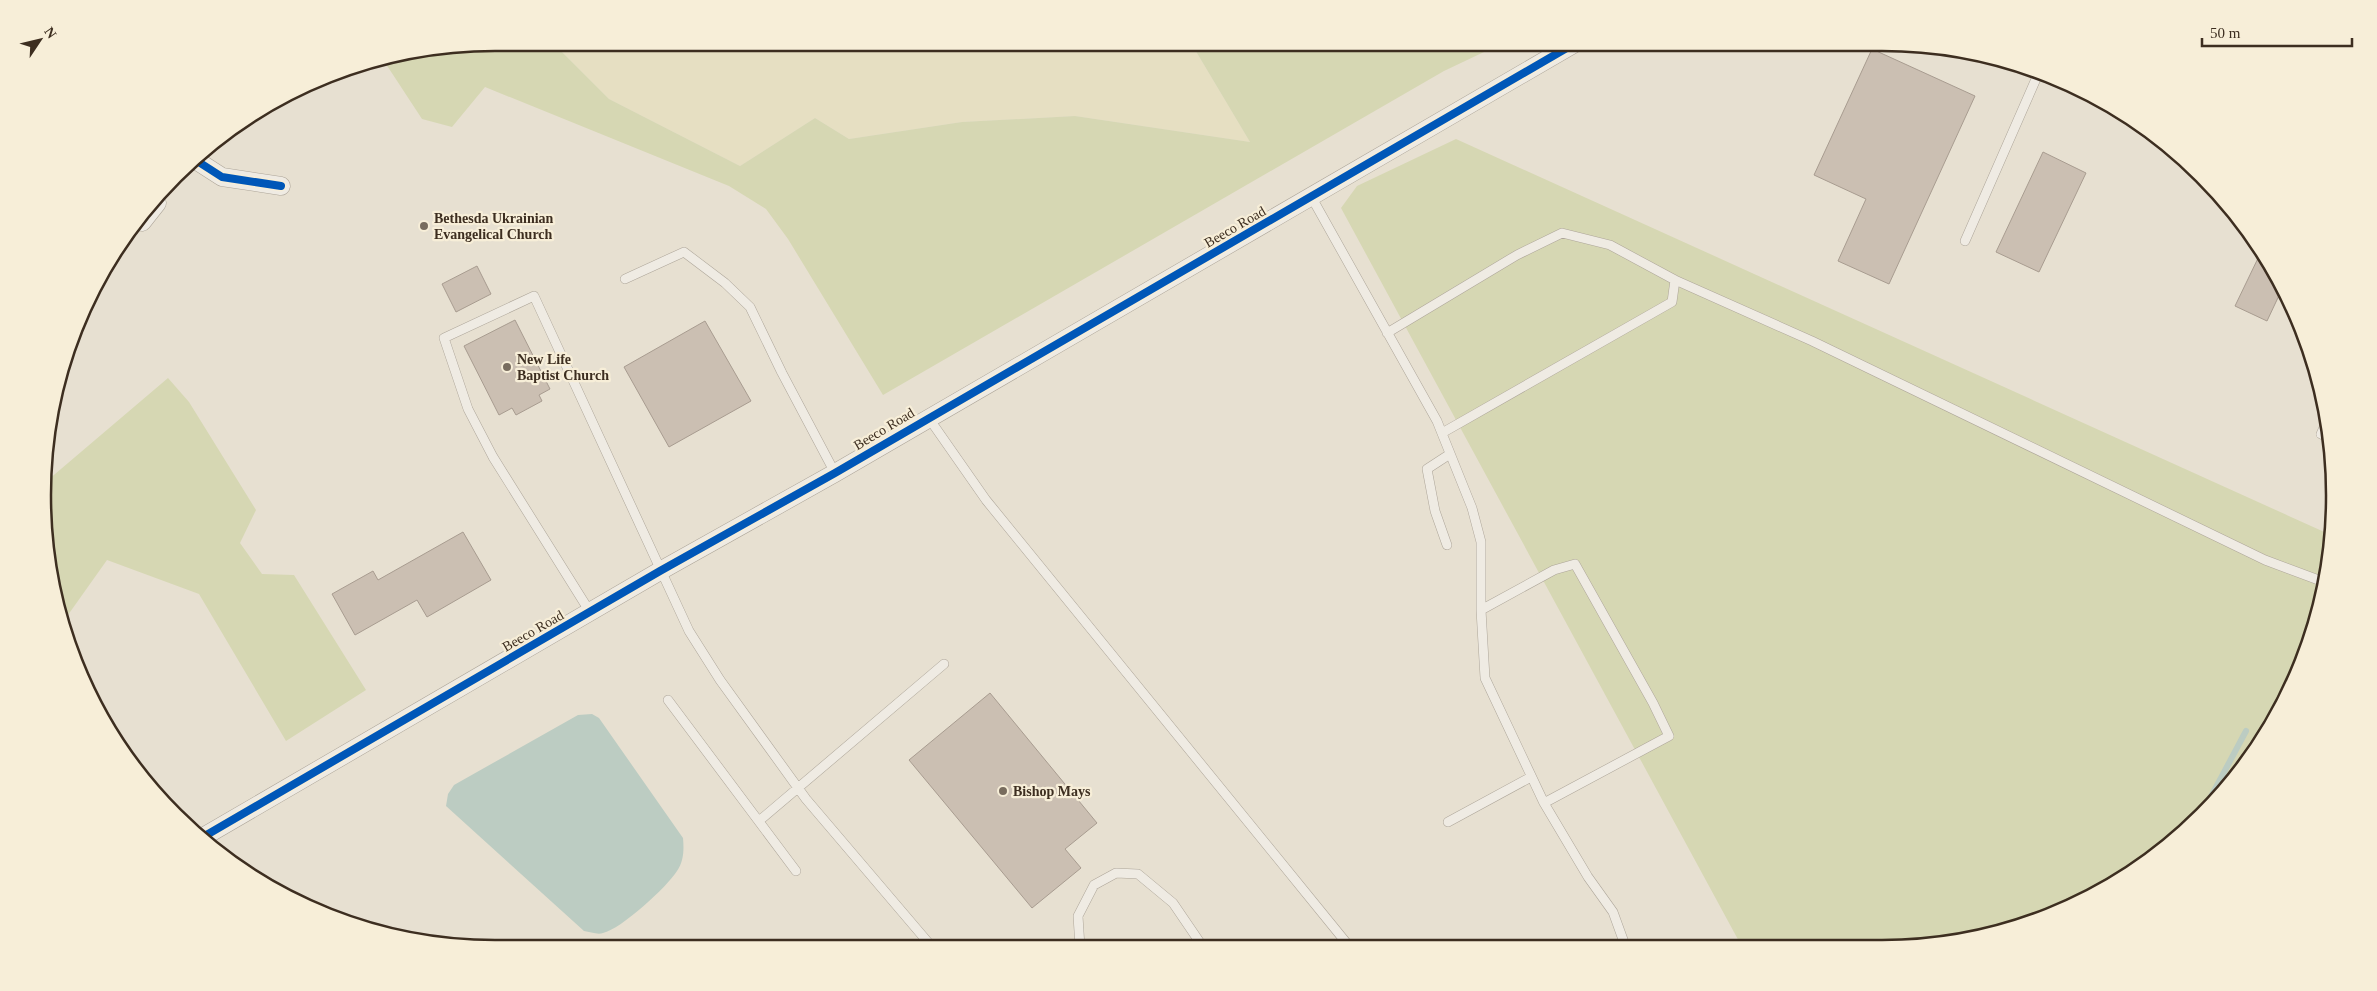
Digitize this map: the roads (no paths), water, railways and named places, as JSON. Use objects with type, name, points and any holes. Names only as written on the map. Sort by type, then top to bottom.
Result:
[{"type":"street","name":"Beeco Road","points":[[208,834],[660,571],[835,473],[928,417],[1312,198],[1562,51]]},
{"type":"street","points":[[201,163],[222,177],[281,186]]},
{"type":"lane","points":[[1965,241],[2036,79]]},
{"type":"lane","points":[[1312,198],[1442,433],[1472,508],[1480,542],[1485,678],[1544,803],[1588,877],[1612,912],[1622,940]]},
{"type":"lane","points":[[1388,333],[1517,255],[1562,233],[1610,245],[1675,280],[1812,341],[2265,560],[2317,580]]},
{"type":"lane","points":[[625,279],[684,252],[725,283],[750,307],[782,374],[835,473]]},
{"type":"lane","points":[[1442,433],[1672,302],[1675,280]]},
{"type":"lane","points":[[590,612],[493,457],[468,409],[444,338],[534,296],[689,631],[720,680],[798,788],[926,940]]},
{"type":"lane","points":[[928,417],[986,500],[1344,940]]},
{"type":"lane","points":[[1447,545],[1435,511],[1427,469],[1450,454]]},
{"type":"lane","points":[[1481,610],[1554,570],[1575,564],[1653,703],[1669,736],[1544,803]]},
{"type":"lane","points":[[759,820],[944,664]]},
{"type":"lane","points":[[668,700],[796,871]]},
{"type":"lane","points":[[1448,822],[1531,777]]},
{"type":"lane","points":[[1080,940],[1078,916],[1094,885],[1116,873],[1138,874],[1174,903],[1198,940]]},
{"type":"waterway","points":[[2215,789],[2246,731]]},
{"type":"place","name":"Bethesda Ukrainian Evangelical Church","points":[[424,226]]},
{"type":"place","name":"New Life Baptist Church","points":[[507,367]]},
{"type":"place","name":"Bishop Mays","points":[[1003,791]]}]
